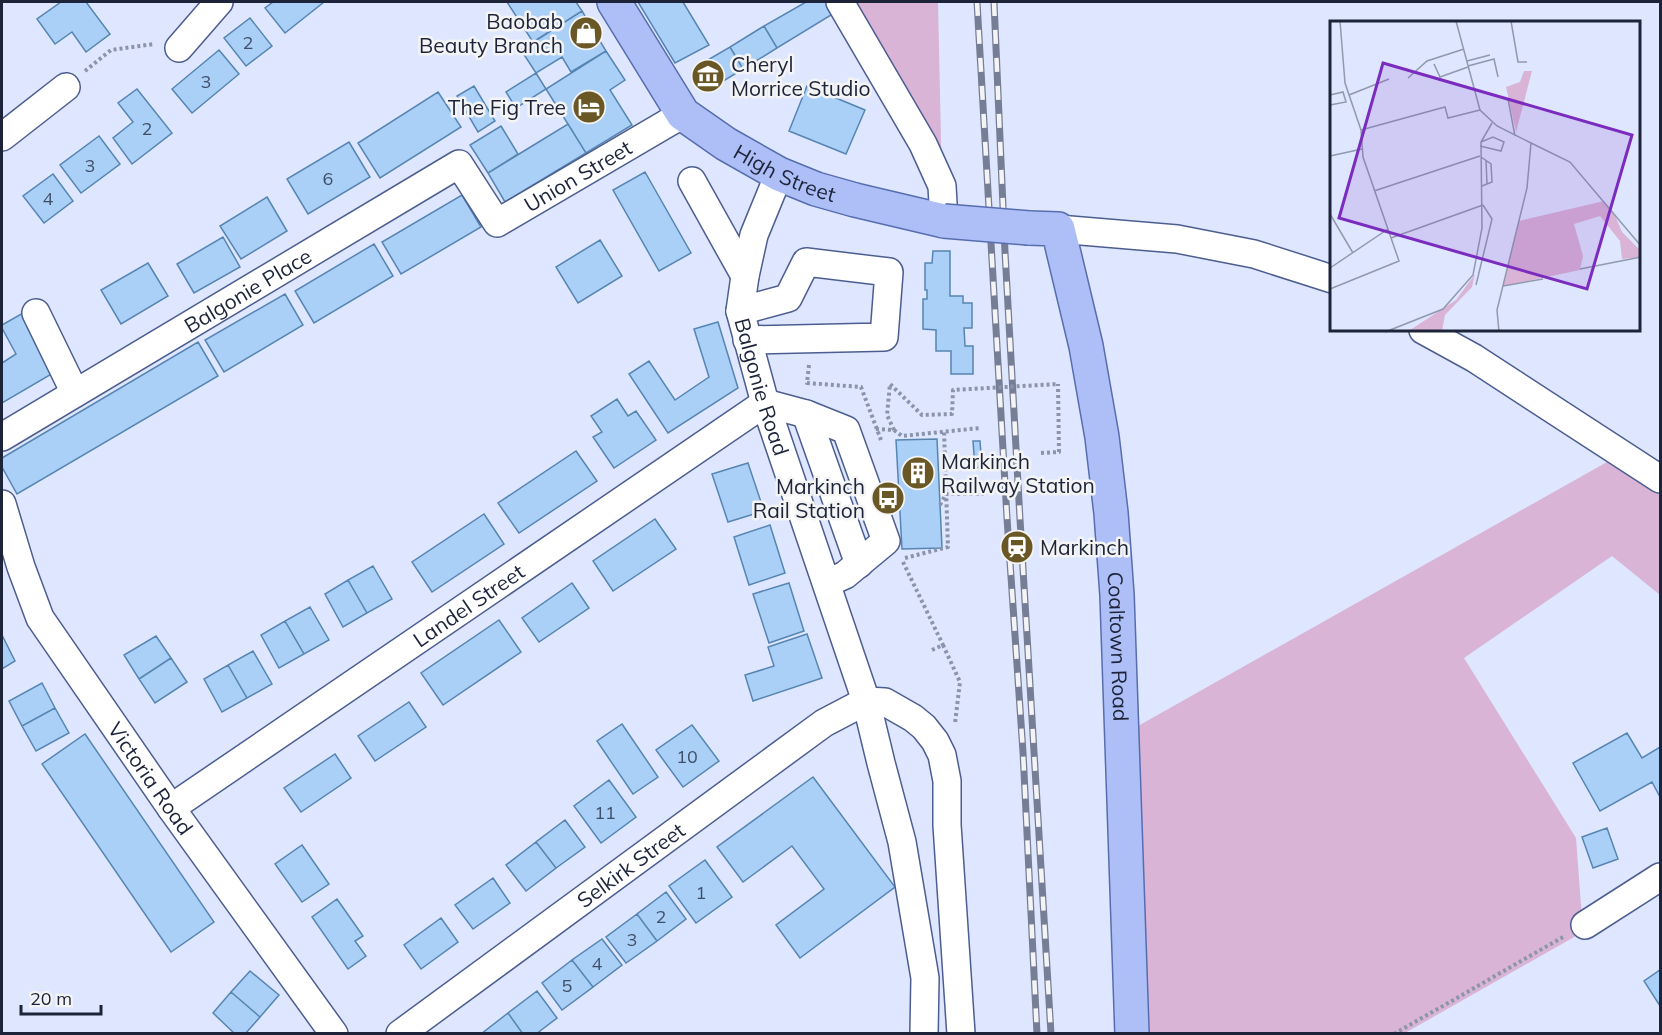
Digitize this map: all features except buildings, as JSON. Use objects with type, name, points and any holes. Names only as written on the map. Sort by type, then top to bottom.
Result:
[{"type":"main road","name":"High Street","points":[[614,2],[683,114],[726,144],[780,174],[816,189],[944,221],[1043,228]]},
{"type":"main road","name":"Coaltown Road","points":[[1043,228],[1086,346],[1102,437],[1111,513],[1117,595],[1132,1034]]},
{"type":"street","points":[[179,48],[219,2]]},
{"type":"street","points":[[840,2],[923,144],[942,186],[944,221]]},
{"type":"street","points":[[2,136],[66,87]]},
{"type":"street","name":"Union Street","points":[[482,199],[497,223],[683,114]]},
{"type":"street","name":"Balgonie Place","points":[[2,437],[459,164],[482,199]]},
{"type":"street","name":"Balgonie Road","points":[[780,174],[754,235],[740,311],[765,404],[866,701],[902,842],[925,978],[924,1034]]},
{"type":"street","points":[[692,181],[745,276]]},
{"type":"street","points":[[1043,228],[1177,239],[1254,254],[1330,278]]},
{"type":"street","points":[[740,311],[788,298],[806,262],[889,272],[884,337],[747,340]]},
{"type":"street","points":[[36,313],[75,393]]},
{"type":"street","points":[[1427,332],[1474,358],[1660,479]]},
{"type":"street","points":[[765,404],[807,414],[846,430],[886,541],[845,575],[827,582]]},
{"type":"street","name":"Landel Street","points":[[171,808],[765,404]]},
{"type":"street","name":"Victoria Road","points":[[2,504],[11,572],[40,618],[322,1028]]},
{"type":"street","points":[[866,701],[885,702],[913,718],[935,741],[942,755],[947,781],[947,825],[961,1034]]},
{"type":"street","name":"Selkirk Street","points":[[399,1034],[824,723],[866,701]]},
{"type":"street","points":[[1585,925],[1660,877]]},
{"type":"path","points":[[66,87],[111,50],[157,43],[179,48]]},
{"type":"path","points":[[812,338],[807,382],[861,387],[878,429]]},
{"type":"path","points":[[980,428],[902,435],[894,430],[886,414],[890,384],[922,415],[952,414],[953,390],[1058,384],[1059,453],[1041,453]]},
{"type":"path","points":[[943,645],[902,558],[948,547],[944,431]]},
{"type":"path","points":[[946,494],[984,494]]},
{"type":"path","points":[[940,505],[946,494]]},
{"type":"path","points":[[1394,1034],[1585,925]]},
{"type":"shaded area","points":[[840,2],[938,2],[942,186]]},
{"type":"shaded area","points":[[1607,462],[1660,494],[1660,595],[1612,556],[1464,658],[1576,838],[1583,932],[1405,1033],[1132,1033],[1122,735]]},
{"type":"railway","points":[[977,2],[1023,752],[1037,1034]]},
{"type":"railway","points":[[994,2],[1005,252],[1051,1034]]},
{"type":"place","name":"Baobab Beauty Branch","points":[[586,33]]},
{"type":"place","name":"Cheryl Morrice Studio","points":[[708,76]]},
{"type":"place","name":"The Fig Tree","points":[[589,107]]},
{"type":"place","name":"Markinch Railway Station","points":[[918,473]]},
{"type":"place","name":"Markinch Rail Station","points":[[888,498]]},
{"type":"place","name":"Markinch","points":[[1017,547]]}]
